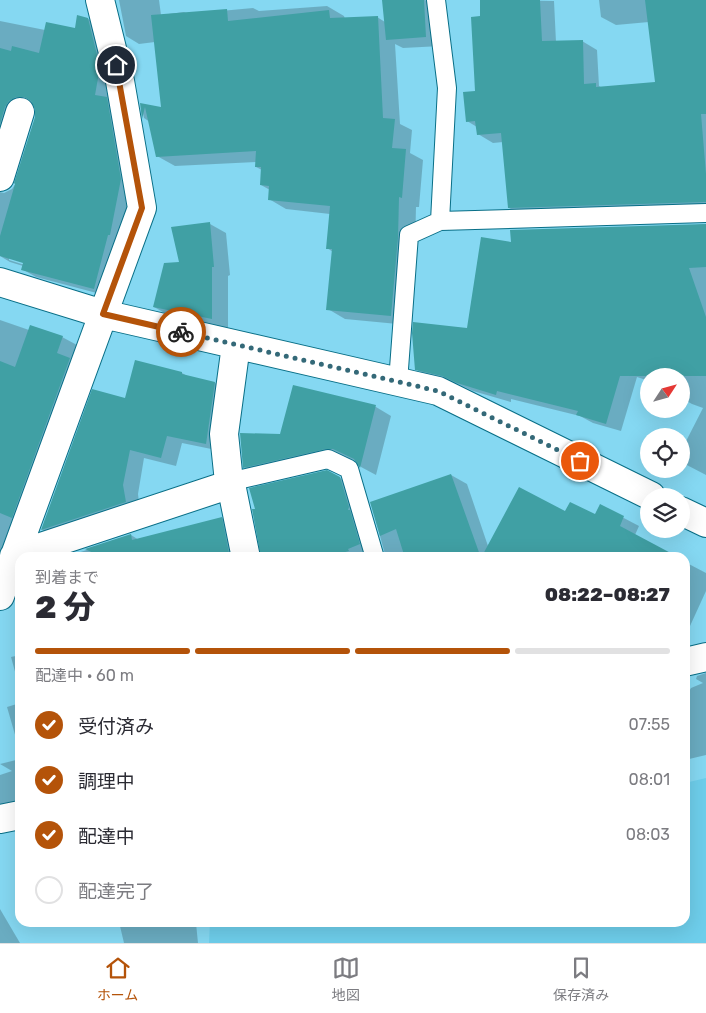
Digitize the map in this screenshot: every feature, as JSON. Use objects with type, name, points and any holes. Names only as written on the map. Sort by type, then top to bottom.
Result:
[{"type":"street","points":[[0,596],[12,541],[103,314],[142,208],[120,81],[100,0]]},
{"type":"street","points":[[0,177],[20,112]]},
{"type":"street","points":[[0,282],[103,314],[438,391],[640,491]]},
{"type":"street","points":[[236,345],[224,434],[230,483],[245,552]]},
{"type":"street","points":[[12,541],[230,483]]},
{"type":"street","points":[[690,515],[706,523]]},
{"type":"street","points":[[690,661],[706,657]]},
{"type":"street","points":[[0,819],[15,816]]},
{"type":"lane","points":[[436,0],[447,88],[440,221]]},
{"type":"lane","points":[[398,382],[409,235],[440,221],[706,213]]},
{"type":"lane","points":[[230,483],[328,459],[350,469],[373,552]]},
{"type":"shaded area","points":[[706,778],[706,943],[209,943],[210,927],[690,927],[690,782]]},
{"type":"building","points":[[382,0],[424,0],[426,37],[386,40]]},
{"type":"building","points":[[480,0],[540,0],[542,41],[583,40],[584,84],[596,83],[596,87],[655,82],[645,0],[706,0],[706,114],[701,114],[706,174],[706,202],[508,208],[501,133],[477,135],[475,121],[466,122],[463,92],[475,91],[471,17],[480,16]]},
{"type":"building","points":[[227,9],[228,21],[329,10],[330,18],[378,16],[383,118],[395,119],[392,148],[406,149],[402,198],[399,197],[398,238],[391,316],[326,310],[332,249],[326,249],[330,206],[268,200],[269,186],[260,185],[261,167],[255,167],[256,151],[156,157],[145,107],[142,119],[140,103],[161,107],[151,15]]},
{"type":"building","points":[[77,15],[88,18],[100,67],[95,95],[107,97],[121,179],[110,235],[108,235],[94,289],[21,270],[23,263],[0,256],[0,236],[14,183],[35,117],[35,109],[31,101],[24,97],[16,97],[9,101],[5,107],[0,124],[0,48],[11,51],[12,46],[39,53],[46,22],[75,28]]},
{"type":"building","points":[[210,222],[214,267],[212,267],[212,319],[153,307],[164,263],[179,262],[171,227]]},
{"type":"building","points":[[706,224],[706,267],[689,268],[706,317],[706,376],[690,376],[690,368],[640,368],[640,376],[620,376],[606,424],[576,415],[578,411],[497,391],[496,395],[457,383],[442,376],[415,370],[413,322],[467,328],[481,237],[511,242],[510,230]]},
{"type":"building","points":[[30,325],[63,336],[57,353],[70,358],[12,518],[0,513],[0,361],[15,367]]},
{"type":"building","points":[[135,360],[215,382],[206,444],[167,436],[161,458],[130,450],[123,485],[126,502],[41,530],[92,389],[125,398]]},
{"type":"building","points":[[293,385],[376,405],[360,468],[354,459],[333,449],[326,449],[243,468],[240,433],[280,434]]},
{"type":"building","points":[[327,470],[340,477],[349,507],[348,510],[350,510],[360,544],[345,552],[260,552],[252,509],[255,509],[249,488]]},
{"type":"building","points":[[451,474],[479,552],[403,552],[396,529],[380,536],[370,502]]},
{"type":"building","points":[[519,487],[565,511],[570,502],[595,514],[600,504],[624,516],[620,526],[669,552],[484,552]]},
{"type":"building","points":[[222,517],[229,552],[91,552],[85,549],[131,534],[132,540]]},
{"type":"way so far","points":[[181,332],[438,391],[580,461]]},
{"type":"route","points":[[116,65],[142,208],[103,314],[181,332]]}]
